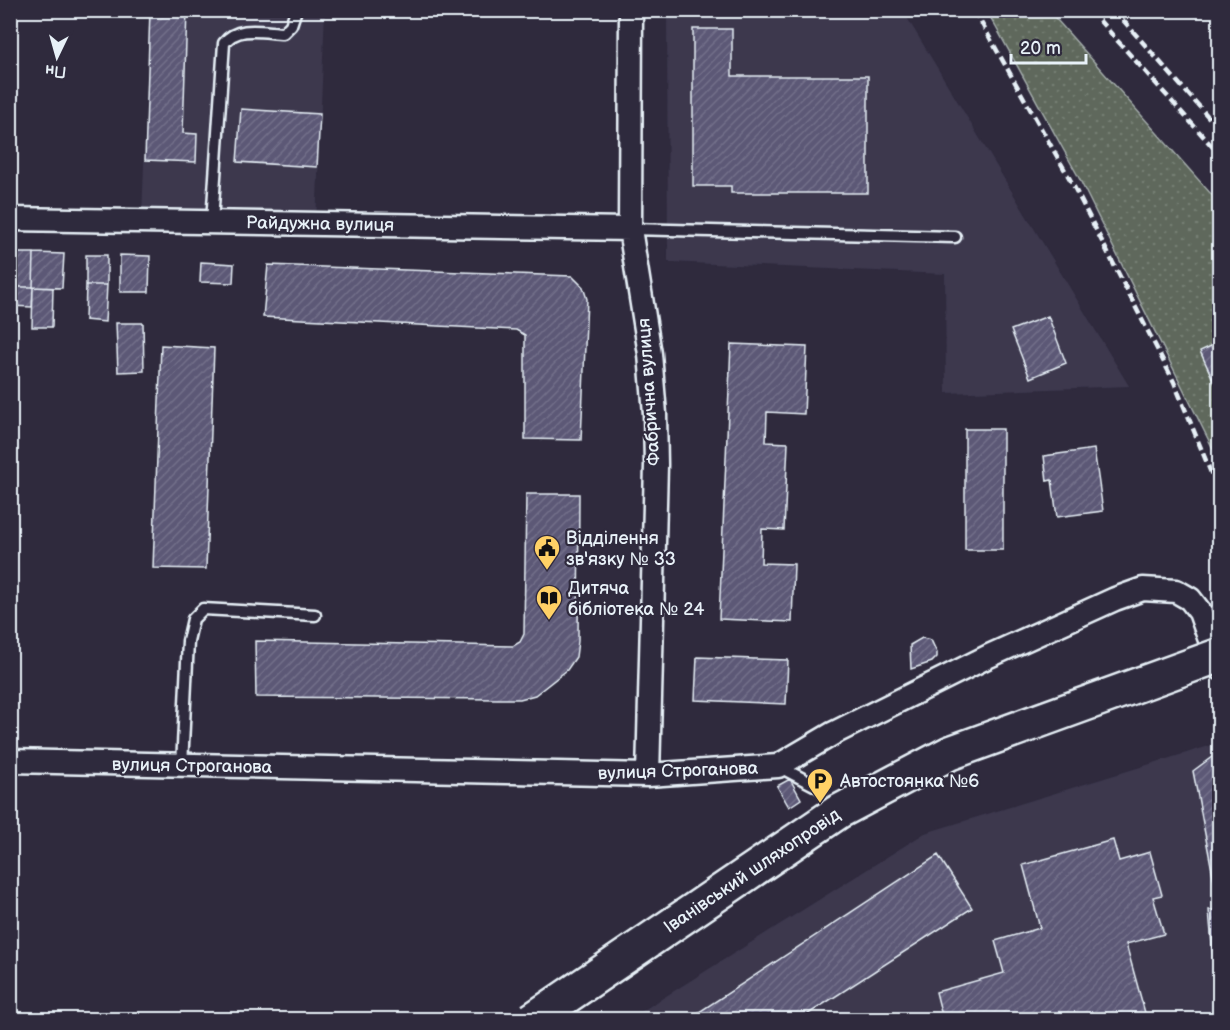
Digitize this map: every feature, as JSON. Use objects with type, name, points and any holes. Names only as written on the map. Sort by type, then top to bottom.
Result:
[{"type":"main road","name":"Іванівський шляхопровід","points":[[532,1020],[838,812],[950,753],[1220,655]]},
{"type":"street","name":"Фабрична вулиця","points":[[631,10],[630,229],[650,354],[655,414],[656,465],[648,775]]},
{"type":"street","name":"Райдужна вулиця","points":[[10,219],[630,229]]},
{"type":"street","name":"вулиця Строганова","points":[[10,761],[648,775],[778,766],[834,733],[989,656],[1143,589],[1176,591],[1190,599],[1200,612],[1220,668]]},
{"type":"lane","points":[[212,222],[224,43],[239,31],[283,33],[291,25],[296,10]]},
{"type":"lane","points":[[630,229],[956,237]]},
{"type":"lane","points":[[182,766],[188,641],[193,619],[203,609],[315,615]]},
{"type":"lane","points":[[778,766],[822,789]]},
{"type":"shaded area","points":[[150,11],[325,11],[316,223],[142,217]]},
{"type":"shaded area","points":[[667,11],[903,11],[1129,386],[946,393],[945,274],[668,262]]},
{"type":"shaded area","points":[[1219,743],[1219,1019],[628,1020],[925,833]]},
{"type":"green space","points":[[987,11],[1049,11],[1219,203],[1219,461],[1078,176]]},
{"type":"building","points":[[150,10],[187,10],[183,133],[197,134],[196,162],[145,160]]},
{"type":"building","points":[[213,10],[256,10],[256,12]]},
{"type":"building","points":[[693,29],[732,29],[732,76],[868,76],[868,193],[731,193],[731,186],[693,186]]},
{"type":"building","points":[[241,109],[320,114],[317,167],[237,162]]},
{"type":"building","points":[[11,253],[34,253],[33,287],[10,287]]},
{"type":"building","points":[[34,253],[64,254],[62,288],[33,287]]},
{"type":"building","points":[[86,255],[107,255],[107,285],[86,285]]},
{"type":"building","points":[[120,255],[150,256],[149,292],[120,292]]},
{"type":"building","points":[[201,262],[234,264],[233,283],[200,282]]},
{"type":"building","points":[[268,265],[572,276],[583,287],[587,299],[581,440],[525,439],[525,335],[516,330],[263,317]]},
{"type":"building","points":[[86,285],[107,285],[105,322],[85,320]]},
{"type":"building","points":[[10,287],[33,287],[32,307],[10,306]]},
{"type":"building","points":[[33,287],[53,288],[52,327],[32,327]]},
{"type":"building","points":[[1048,316],[1066,363],[1030,378],[1011,330]]},
{"type":"building","points":[[116,323],[143,323],[144,371],[118,372]]},
{"type":"building","points":[[1220,342],[1220,395],[1200,351]]},
{"type":"building","points":[[731,344],[807,347],[804,414],[767,412],[766,442],[788,443],[784,530],[762,529],[761,563],[794,564],[792,622],[719,619]]},
{"type":"building","points":[[161,345],[214,348],[206,569],[153,568]]},
{"type":"building","points":[[965,429],[1003,429],[1003,550],[965,550]]},
{"type":"building","points":[[1094,449],[1103,511],[1057,517],[1052,480],[1047,481],[1044,456]]},
{"type":"building","points":[[526,494],[579,494],[576,657],[567,670],[535,695],[520,699],[256,697],[255,641],[513,646],[520,642],[524,634]]},
{"type":"building","points":[[922,638],[931,640],[937,657],[932,662],[911,669],[910,645]]},
{"type":"building","points":[[697,657],[788,660],[786,704],[695,700]]},
{"type":"building","points":[[1220,751],[1220,885],[1215,886],[1193,771]]},
{"type":"building","points":[[790,779],[801,799],[789,807],[777,786]]},
{"type":"building","points":[[1113,840],[1119,861],[1150,852],[1162,895],[1153,897],[1164,934],[1126,944],[1147,1020],[943,1020],[936,992],[1004,973],[995,941],[1040,928],[1023,865]]},
{"type":"building","points":[[938,855],[972,908],[799,1020],[687,1020]]},
{"type":"building","points":[[1209,910],[1220,910],[1220,991],[1216,992]]},
{"type":"building","points":[[1220,991],[1220,1020],[1219,1020],[1216,992]]},
{"type":"railway","points":[[974,10],[1071,181],[1174,382],[1220,495]]},
{"type":"railway","points":[[1090,10],[1220,155]]},
{"type":"railway","points":[[1114,10],[1220,130]]},
{"type":"place","name":"Відділення зв'язку № 33","points":[[547,571]]},
{"type":"place","name":"Дитяча бібліотека № 24","points":[[549,621]]},
{"type":"place","name":"Автостоянка №6","points":[[820,804]]}]
